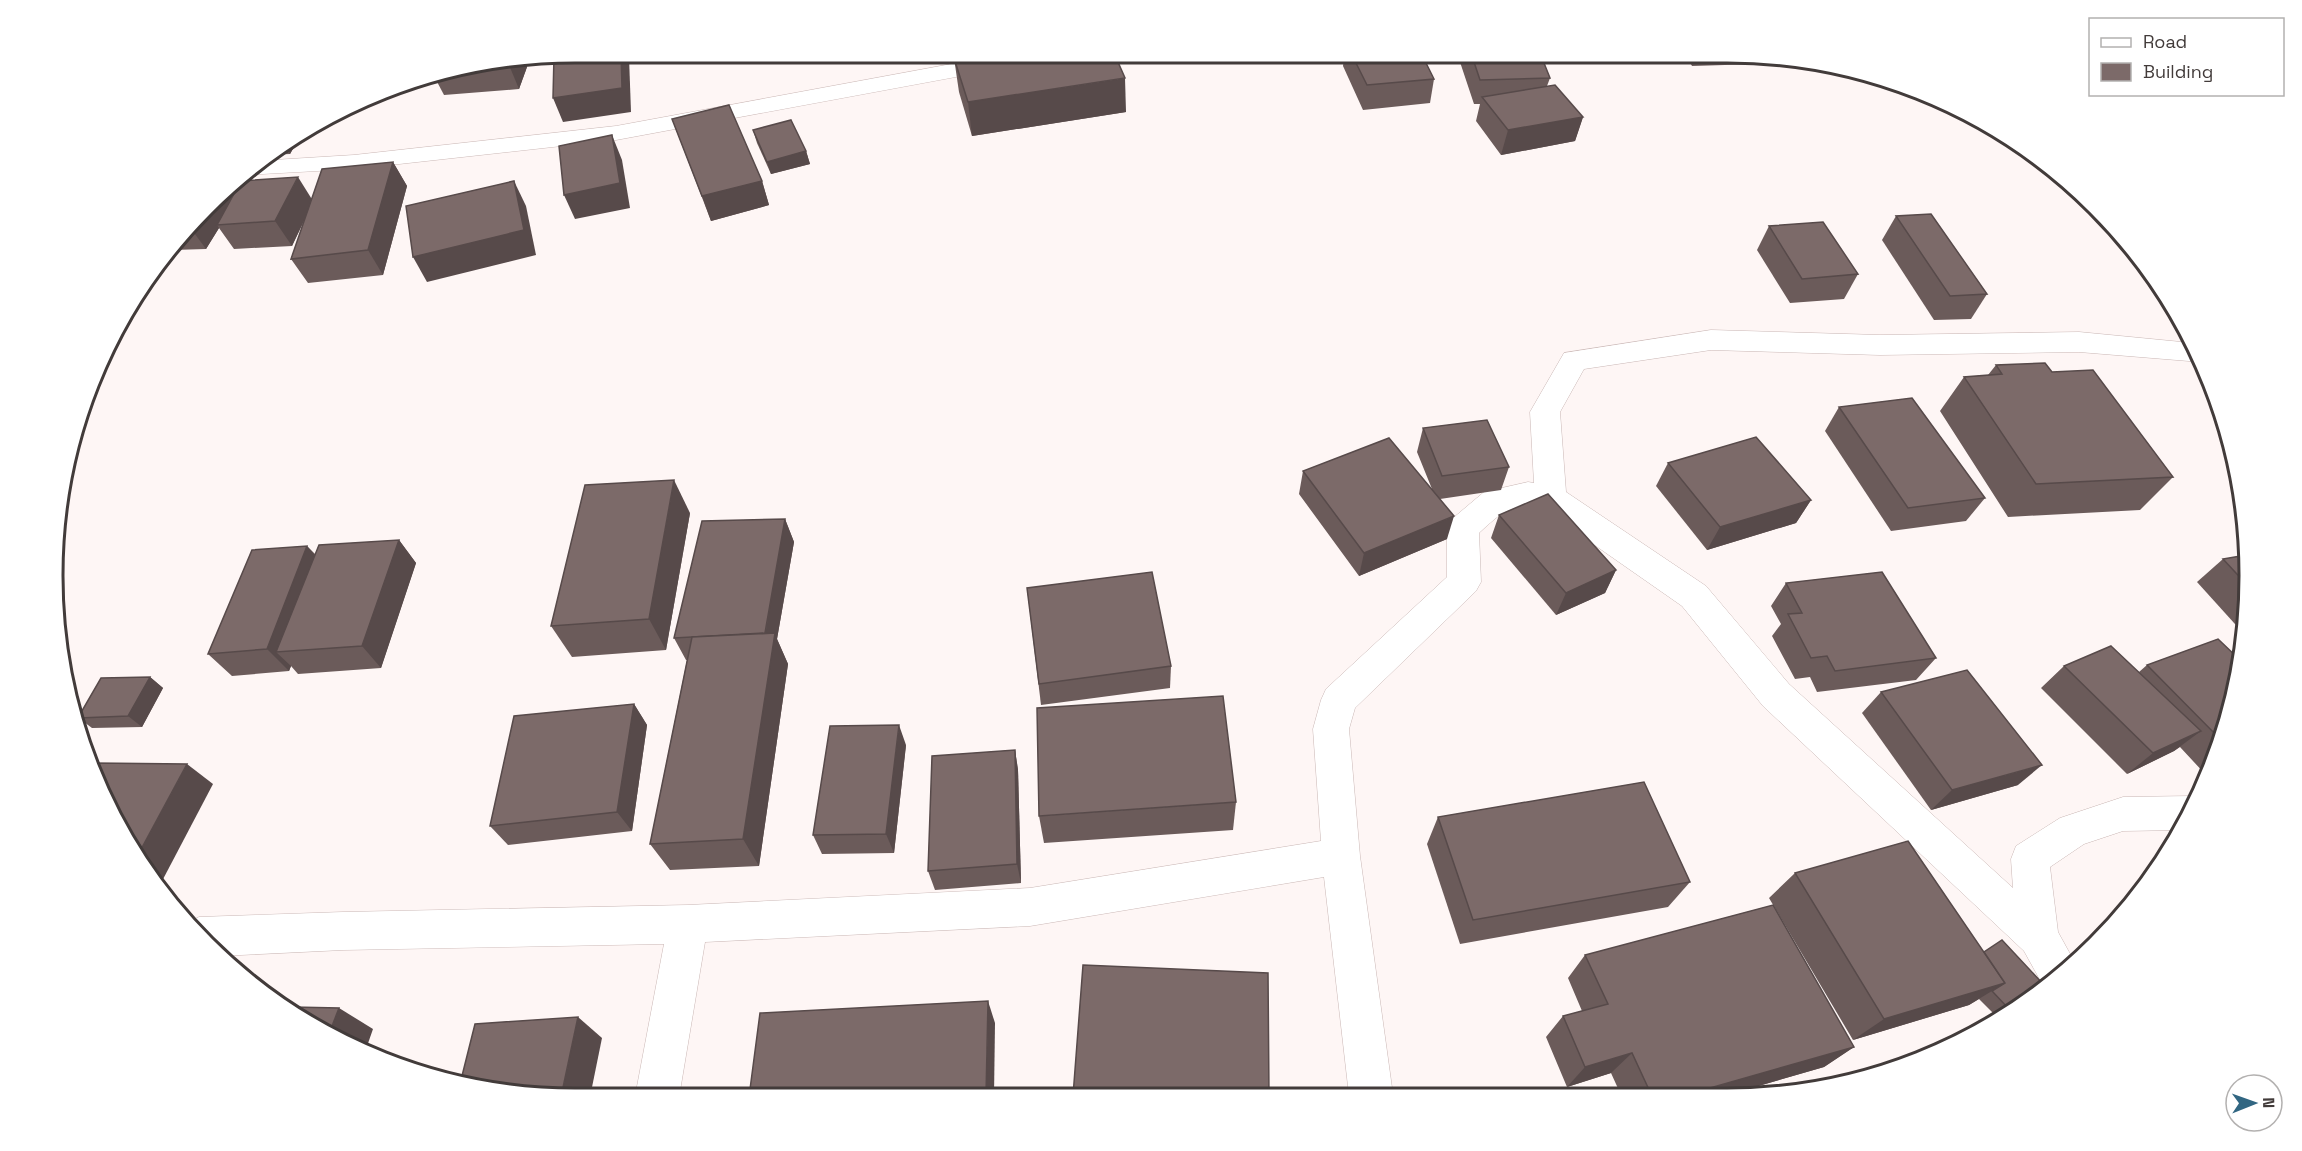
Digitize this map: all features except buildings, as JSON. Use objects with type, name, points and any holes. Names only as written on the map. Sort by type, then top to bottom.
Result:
[{"type":"street","points":[[265,168],[354,162],[616,133],[993,63]]},
{"type":"street","points":[[1551,498],[1545,412],[1574,360],[1711,340],[1880,345],[2079,342],[2187,352]]},
{"type":"street","points":[[1370,1088],[1341,856],[1330,729],[1339,700],[1464,582],[1462,528],[1495,500],[1528,494],[1551,498],[1694,596],[1776,695],[2038,937],[2056,968]]},
{"type":"street","points":[[2038,937],[2030,859],[2073,830],[2123,814],[2180,813]]},
{"type":"street","points":[[212,936],[343,931],[688,924],[1030,907],[1341,856]]},
{"type":"street","points":[[659,1088],[688,924]]}]
